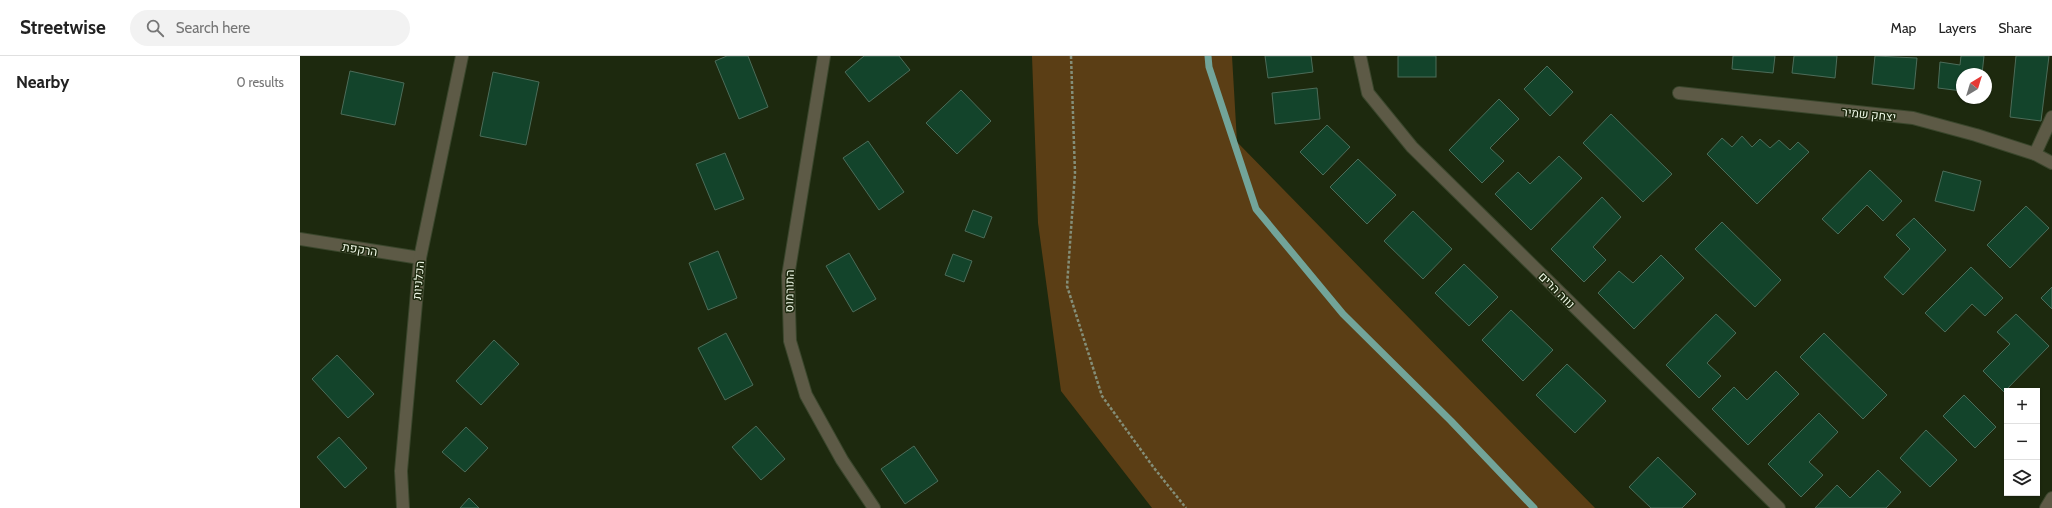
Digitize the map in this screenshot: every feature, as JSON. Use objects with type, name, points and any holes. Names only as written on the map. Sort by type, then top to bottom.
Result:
[{"type":"street","name":"הכלניות","points":[[403,508],[401,471],[420,258],[462,56]]},
{"type":"street","name":"התורמוס","points":[[824,56],[788,276],[790,341],[806,395],[842,460],[874,508]]},
{"type":"street","name":"נווה הרים","points":[[1360,56],[1368,93],[1412,147],[1779,508]]},
{"type":"street","name":"יצחק שמיר","points":[[1679,93],[1913,118],[1976,135],[2035,154],[2052,163]]},
{"type":"street","points":[[2035,154],[2052,117]]},
{"type":"street","name":"הרקפת","points":[[300,239],[420,258]]},
{"type":"street","points":[[2046,508],[2052,498]]},
{"type":"path","points":[[1071,56],[1075,173],[1067,286],[1102,396],[1154,468],[1186,508]]},
{"type":"shaded area","points":[[1032,56],[1232,56],[1237,142],[1595,508],[1152,508],[1061,391],[1038,223]]},
{"type":"building","points":[[727,56],[748,56],[768,107],[739,119],[715,61]]},
{"type":"building","points":[[864,56],[899,56],[910,70],[869,102],[845,72]]},
{"type":"building","points":[[1265,56],[1311,56],[1313,72],[1268,78]]},
{"type":"building","points":[[1398,56],[1436,56],[1436,77],[1398,77]]},
{"type":"building","points":[[1733,56],[1775,56],[1773,73],[1732,69]]},
{"type":"building","points":[[1794,56],[1837,56],[1835,78],[1792,73]]},
{"type":"building","points":[[1875,56],[1917,58],[1914,89],[1872,84]]},
{"type":"building","points":[[1961,56],[1984,56],[1983,68],[1956,68],[1956,90],[1938,88],[1940,62],[1960,65]]},
{"type":"building","points":[[2016,56],[2049,56],[2041,121],[2010,117]]},
{"type":"building","points":[[1547,66],[1573,92],[1550,116],[1524,89]]},
{"type":"building","points":[[350,71],[404,83],[395,125],[341,114]]},
{"type":"building","points":[[493,72],[539,82],[526,145],[480,136]]},
{"type":"building","points":[[1317,88],[1320,119],[1275,124],[1272,93]]},
{"type":"building","points":[[961,90],[991,121],[957,154],[926,123]]},
{"type":"building","points":[[1499,99],[1519,119],[1490,148],[1504,161],[1482,183],[1449,150]]},
{"type":"building","points":[[1611,114],[1672,174],[1643,202],[1583,143]]},
{"type":"building","points":[[1327,125],[1350,147],[1323,175],[1300,152]]},
{"type":"building","points":[[1742,136],[1752,147],[1760,139],[1770,148],[1779,140],[1790,150],[1798,142],[1809,152],[1757,204],[1707,154],[1722,138],[1732,147]]},
{"type":"building","points":[[868,141],[904,192],[879,210],[843,158]]},
{"type":"building","points":[[725,153],[744,199],[715,210],[696,164]]},
{"type":"building","points":[[1559,156],[1582,178],[1531,230],[1495,194],[1518,172],[1530,184]]},
{"type":"building","points":[[1358,159],[1396,195],[1367,224],[1330,187]]},
{"type":"building","points":[[1870,170],[1902,201],[1883,221],[1867,205],[1838,234],[1822,219]]},
{"type":"building","points":[[1943,171],[1981,181],[1974,211],[1935,201]]},
{"type":"building","points":[[1602,197],[1621,217],[1593,247],[1606,260],[1584,282],[1551,249]]},
{"type":"building","points":[[2026,206],[2049,228],[2010,268],[1987,245]]},
{"type":"building","points":[[973,210],[992,217],[984,238],[965,231]]},
{"type":"building","points":[[1413,211],[1452,249],[1423,279],[1384,241]]},
{"type":"building","points":[[1914,218],[1946,250],[1903,295],[1884,277],[1910,249],[1896,235]]},
{"type":"building","points":[[1722,222],[1781,280],[1755,307],[1695,249]]},
{"type":"building","points":[[718,251],[737,298],[708,310],[689,263]]},
{"type":"building","points":[[849,253],[876,299],[853,312],[826,266]]},
{"type":"building","points":[[953,254],[972,261],[964,282],[945,275]]},
{"type":"building","points":[[1661,255],[1684,278],[1634,329],[1598,293],[1619,271],[1633,283]]},
{"type":"building","points":[[1464,264],[1498,297],[1469,326],[1435,293]]},
{"type":"building","points":[[1971,267],[2003,298],[1985,316],[1972,304],[1945,332],[1925,313]]},
{"type":"building","points":[[2052,287],[2052,309],[2041,298]]},
{"type":"building","points":[[1511,310],[1553,350],[1523,381],[1482,340]]},
{"type":"building","points":[[1716,314],[1736,333],[1707,363],[1721,376],[1699,398],[1666,365]]},
{"type":"building","points":[[2016,314],[2049,346],[2008,388],[2004,388],[2004,392],[1983,371],[2010,344],[1997,332]]},
{"type":"building","points":[[726,333],[753,385],[725,400],[698,348]]},
{"type":"building","points":[[1824,333],[1887,395],[1863,419],[1800,357]]},
{"type":"building","points":[[494,340],[519,364],[481,405],[456,381]]},
{"type":"building","points":[[337,355],[374,394],[348,418],[312,379]]},
{"type":"building","points":[[1567,364],[1606,401],[1575,433],[1536,395]]},
{"type":"building","points":[[1776,371],[1799,394],[1748,445],[1712,409],[1734,387],[1747,400]]},
{"type":"building","points":[[1964,395],[1996,427],[1975,448],[1943,416]]},
{"type":"building","points":[[1819,413],[1838,432],[1809,462],[1823,475],[1801,497],[1768,464]]},
{"type":"building","points":[[756,426],[785,459],[761,480],[732,447]]},
{"type":"building","points":[[466,427],[488,448],[465,472],[442,452]]},
{"type":"building","points":[[1926,430],[1957,460],[1930,487],[1900,458]]},
{"type":"building","points":[[339,437],[367,468],[345,488],[317,457]]},
{"type":"building","points":[[914,446],[938,481],[905,504],[881,469]]},
{"type":"building","points":[[1658,457],[1696,494],[1682,508],[1651,508],[1629,487]]},
{"type":"building","points":[[1878,470],[1901,492],[1886,508],[1815,508],[1837,485],[1850,498]]},
{"type":"building","points":[[469,498],[479,508],[460,508]]},
{"type":"waterway","points":[[1208,56],[1209,67],[1256,209],[1343,314],[1451,421],[1534,508]]}]
